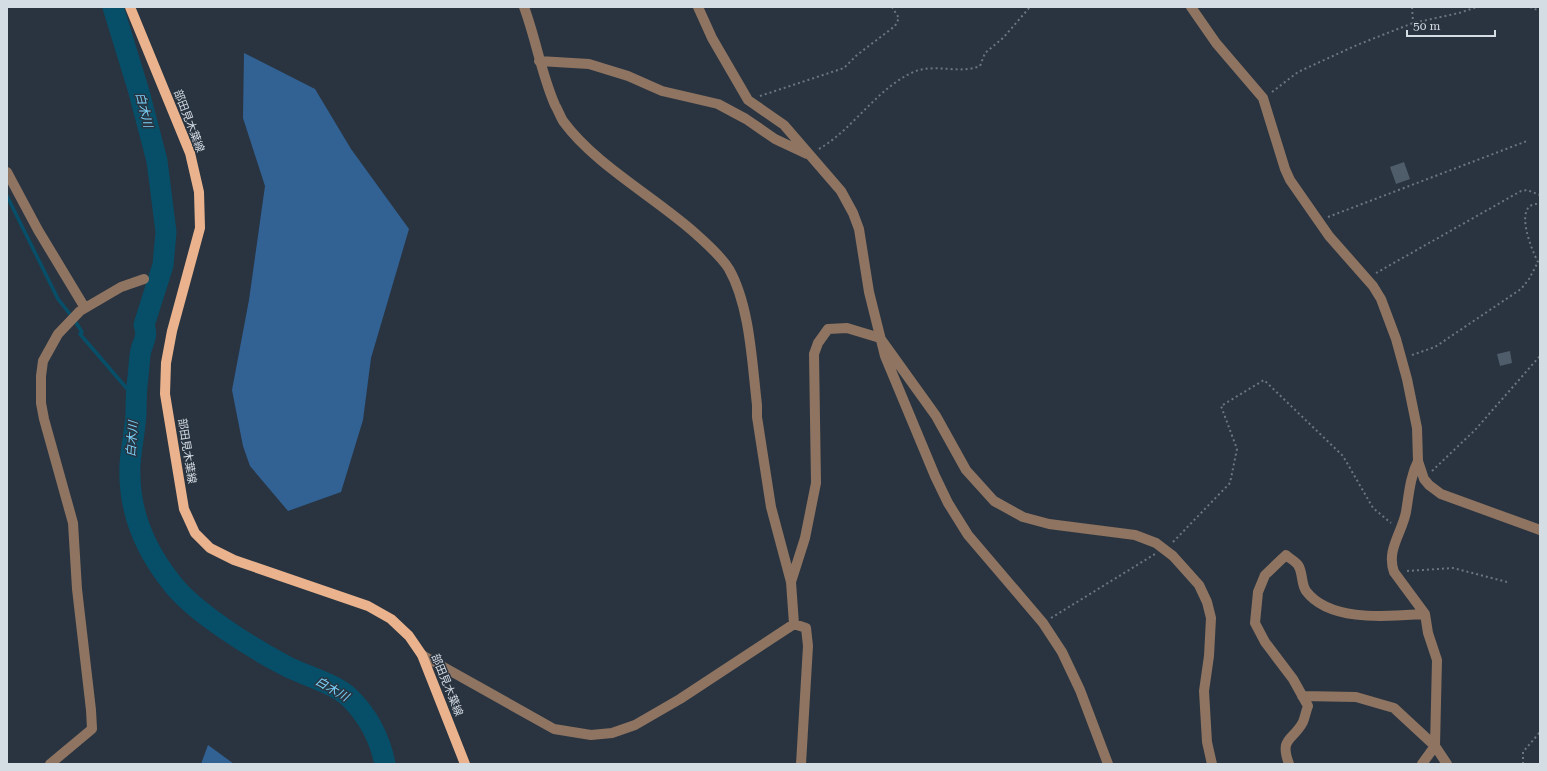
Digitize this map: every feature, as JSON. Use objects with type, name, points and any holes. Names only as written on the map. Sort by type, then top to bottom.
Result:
[{"type":"main road","name":"部田見木葉線","points":[[130,7],[190,153],[199,192],[200,228],[172,332],[166,363],[165,394],[184,509],[194,533],[210,548],[234,560],[368,606],[391,619],[409,636],[422,655],[465,764]]},
{"type":"street","points":[[524,7],[531,25],[539,61],[551,96],[562,120],[583,143],[612,169],[672,213],[713,250],[729,269],[744,308],[757,405],[757,417],[771,507],[791,582],[794,624]]},
{"type":"street","points":[[698,7],[712,38],[748,100],[784,125],[813,154],[841,191],[853,213],[859,229],[869,292],[885,356],[907,412],[948,503],[968,535],[1043,622],[1062,652],[1080,690],[1108,764]]},
{"type":"street","points":[[1191,7],[1216,43],[1263,98],[1285,169],[1290,180],[1336,246],[1374,286],[1381,300],[1401,358],[1412,399],[1418,461],[1424,479],[1441,494],[1540,530]]},
{"type":"street","points":[[539,61],[588,64],[628,76],[662,91],[718,104],[746,119],[775,139],[813,154]]},
{"type":"street","points":[[7,172],[38,230],[85,308]]},
{"type":"street","points":[[50,764],[92,729],[77,589],[73,523],[41,403],[41,376],[43,360],[58,334],[85,308],[121,288],[144,279]]},
{"type":"street","points":[[791,582],[805,538],[816,483],[814,354],[818,343],[828,329],[847,328],[880,338],[936,416],[966,470],[994,501],[1023,517],[1049,524],[1135,535],[1156,542],[1173,556],[1199,585],[1207,602],[1211,618],[1210,656],[1204,691],[1207,742],[1212,764]]},
{"type":"street","points":[[1418,461],[1412,472],[1406,514],[1395,539],[1392,557],[1394,572],[1425,614],[1428,633],[1437,660],[1435,746],[1422,764]]},
{"type":"street","points":[[1289,764],[1284,751],[1288,739],[1303,722],[1308,706],[1293,678],[1265,642],[1255,623],[1258,592],[1265,575],[1286,555],[1298,565],[1305,589],[1317,602],[1335,610],[1376,617],[1425,614]]},
{"type":"street","points":[[422,655],[554,729],[591,735],[612,733],[635,725],[680,699],[794,624]]},
{"type":"street","points":[[794,624],[806,628],[808,646],[801,764]]},
{"type":"street","points":[[1302,696],[1356,697],[1394,708],[1435,746],[1446,764]]},
{"type":"path","points":[[748,100],[808,82],[825,73],[844,68],[857,55],[895,26],[898,18],[892,7]]},
{"type":"path","points":[[813,154],[892,84],[912,73],[935,67],[964,70],[980,66],[985,53],[1003,38],[1030,7]]},
{"type":"path","points":[[1412,7],[1413,23]]},
{"type":"path","points":[[1263,98],[1298,72],[1413,23],[1459,14],[1478,7]]},
{"type":"path","points":[[1530,7],[1540,11]]},
{"type":"path","points":[[1318,221],[1526,140]]},
{"type":"path","points":[[1367,280],[1385,267],[1521,191],[1527,190],[1540,195]]},
{"type":"path","points":[[1401,358],[1435,347],[1521,289],[1529,279],[1538,262],[1533,252],[1524,216],[1527,207],[1534,203],[1540,204]]},
{"type":"path","points":[[1424,479],[1475,430],[1540,356]]},
{"type":"path","points":[[1171,545],[1230,484],[1237,449],[1221,406],[1264,380],[1343,456],[1373,508],[1400,530]]},
{"type":"path","points":[[1043,622],[1157,553]]},
{"type":"path","points":[[1394,572],[1454,568],[1507,582]]},
{"type":"path","points":[[1523,764],[1523,752],[1540,732]]},
{"type":"shaded area","points":[[244,53],[315,89],[351,149],[409,229],[371,358],[363,420],[341,492],[288,511],[250,466],[243,446],[232,390],[249,300],[265,186],[243,118]]},
{"type":"shaded area","points":[[208,745],[234,764],[201,764]]},
{"type":"building","points":[[1404,162],[1410,179],[1396,184],[1390,167]]},
{"type":"building","points":[[1510,351],[1512,363],[1500,366],[1497,354]]},
{"type":"waterway","name":"白木川","points":[[113,7],[139,92],[157,161],[166,232],[163,265],[144,325],[146,335],[140,353],[131,452],[130,481],[135,512],[140,527],[146,542],[161,569],[181,594],[194,606],[242,641],[288,667],[337,689],[350,698],[368,720],[380,746],[385,764]]},
{"type":"waterway","points":[[7,196],[58,299],[82,332],[80,334],[135,398]]}]
